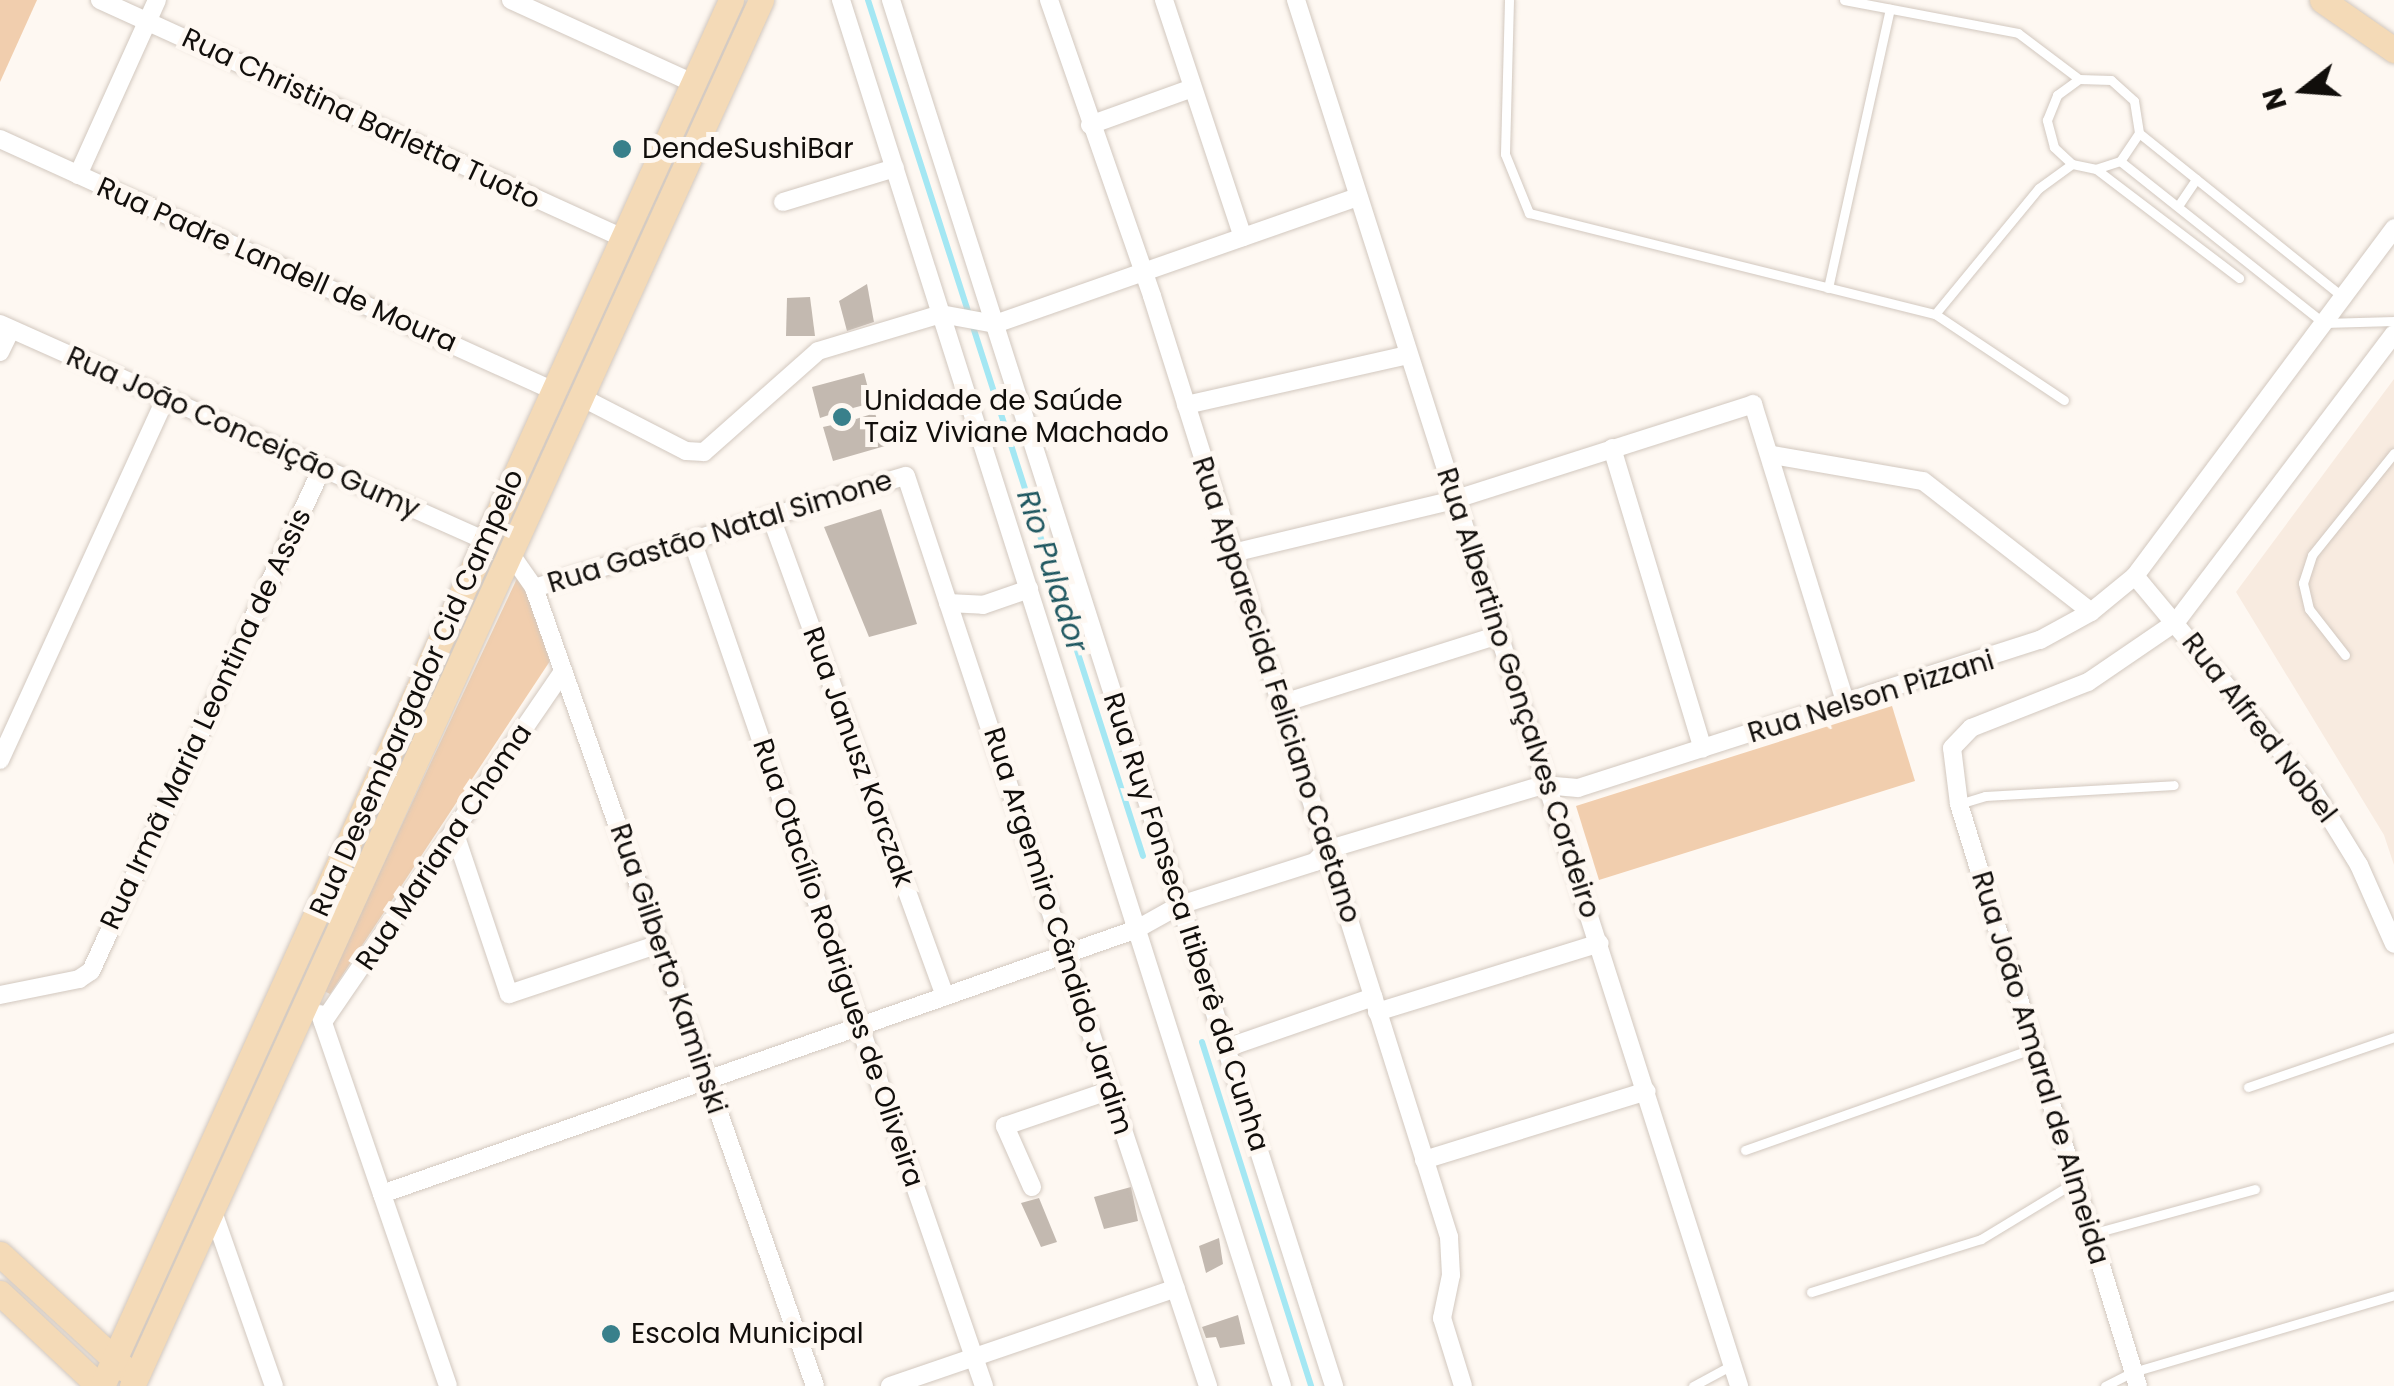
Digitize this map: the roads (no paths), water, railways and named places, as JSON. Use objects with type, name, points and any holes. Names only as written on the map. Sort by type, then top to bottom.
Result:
[{"type":"main road","name":"Rua Desembargador Cid Campelo","points":[[100,1386],[731,0]]},
{"type":"main road","name":"Rua Desembargador Cid Campelo","points":[[134,1383],[762,0]]},
{"type":"main road","points":[[2322,0],[2394,50]]},
{"type":"main road","points":[[486,541],[512,556]]},
{"type":"main road","points":[[0,1254],[114,1359],[134,1383]]},
{"type":"main road","points":[[0,1293],[100,1386]]},
{"type":"street","name":"Rua Christina Barletta Tuoto","points":[[100,0],[623,238]]},
{"type":"street","points":[[78,175],[157,0]]},
{"type":"street","points":[[511,0],[694,83]]},
{"type":"street","name":"Rua Ruy Fonseca Itiberê da Cunha","points":[[841,0],[1282,1386]]},
{"type":"street","name":"Rua Ruy Fonseca Itiberê da Cunha","points":[[891,0],[1334,1386]]},
{"type":"street","name":"Rua Apparecida Feliciano Caetano","points":[[1049,0],[1186,405],[1451,1248],[1442,1318],[1462,1386]]},
{"type":"street","points":[[1164,0],[1243,237]]},
{"type":"street","name":"Rua Albertino Gonçalves Cordeiro","points":[[1296,0],[1542,784],[1566,834],[1739,1386]]},
{"type":"street","points":[[1090,125],[1194,88]]},
{"type":"street","name":"Rua Padre Landell de Moura","points":[[0,140],[554,391]]},
{"type":"street","points":[[783,202],[895,168]]},
{"type":"street","points":[[582,397],[686,451],[704,452],[807,356],[941,314],[995,324],[1358,197]]},
{"type":"street","name":"Rua Nelson Pizzani","points":[[382,1194],[1136,929],[1180,905],[1314,862],[1326,850],[1542,784],[1578,788],[2012,652],[2091,612],[2136,576],[2394,228]]},
{"type":"street","points":[[0,352],[5,326]]},
{"type":"street","name":"Rua João Conceição Gumy","points":[[5,326],[486,541]]},
{"type":"street","name":"Rua Nelson Pizzani","points":[[1952,748],[1971,728],[2088,682],[2176,622],[2394,334]]},
{"type":"street","points":[[1186,405],[1408,355]]},
{"type":"street","points":[[0,760],[166,398]]},
{"type":"street","points":[[1233,553],[1454,500],[1756,406],[1846,705]]},
{"type":"street","points":[[1612,448],[1703,749]]},
{"type":"street","points":[[1772,455],[1923,481],[2091,612]]},
{"type":"street","name":"Rua Irmã Maria Leontina de Assis","points":[[0,995],[78,979],[90,970],[322,468]]},
{"type":"street","name":"Rua Gastão Natal Simone","points":[[534,588],[906,476]]},
{"type":"street","name":"Rua Argemiro Cândido Jardim","points":[[906,476],[1208,1386]]},
{"type":"street","name":"Rua Janusz Korczak","points":[[771,517],[944,996]]},
{"type":"street","name":"Rua Otacílio Rodrigues de Oliveira","points":[[692,540],[984,1386]]},
{"type":"street","name":"Rua Gilberto Kaminski","points":[[512,556],[534,588],[815,1386]]},
{"type":"street","name":"Rua Alfred Nobel","points":[[2136,576],[2310,787],[2388,909],[2394,944]]},
{"type":"street","points":[[948,603],[982,605],[1028,589]]},
{"type":"street","points":[[1280,704],[1496,636]]},
{"type":"street","name":"Rua Mariana Choma","points":[[323,1022],[456,834],[563,670]]},
{"type":"street","name":"Rua João Amaral de Almeida","points":[[1952,748],[1959,804],[2136,1379]]},
{"type":"street","points":[[456,834],[509,994],[659,944]]},
{"type":"street","points":[[1226,1048],[1600,942]]},
{"type":"street","points":[[312,990],[448,1386]]},
{"type":"street","points":[[1032,1187],[1005,1126],[1111,1090]]},
{"type":"street","points":[[1424,1160],[1647,1090]]},
{"type":"street","points":[[212,1210],[274,1386]]},
{"type":"street","points":[[890,1386],[1176,1288]]},
{"type":"lane","points":[[1509,0],[1504,154],[1529,213],[1935,314],[2064,400]]},
{"type":"lane","points":[[1844,0],[2018,33],[2079,79],[2111,80],[2134,101],[2139,133],[2344,297]]},
{"type":"lane","points":[[1828,288],[1890,9]]},
{"type":"lane","points":[[2079,79],[2057,95],[2047,120],[2054,147],[2072,164],[2096,170],[2239,278]]},
{"type":"lane","points":[[2096,170],[2120,161],[2139,133]]},
{"type":"lane","points":[[2120,161],[2180,203],[2324,324],[2394,321]]},
{"type":"lane","points":[[1935,314],[2040,188],[2072,164]]},
{"type":"lane","points":[[2180,203],[2196,179]]},
{"type":"lane","points":[[2345,655],[2309,609],[2303,583],[2312,555],[2394,453]]},
{"type":"lane","points":[[1959,804],[1985,796],[2174,785]]},
{"type":"lane","points":[[2248,1087],[2394,1037]]},
{"type":"lane","points":[[1745,1150],[2034,1048]]},
{"type":"lane","points":[[1811,1292],[1981,1239],[2075,1182]]},
{"type":"lane","points":[[2091,1234],[2256,1189]]},
{"type":"lane","points":[[2105,1386],[2394,1295]]},
{"type":"lane","points":[[1693,1386],[1732,1365]]},
{"type":"waterway","name":"Rio Pulador","points":[[868,0],[1143,856]]},
{"type":"waterway","name":"Rio Pulador","points":[[1202,1042],[1311,1386]]},
{"type":"place","name":"DendeSushiBar","points":[[622,149]]},
{"type":"place","name":"Unidade de Saúde Taiz Viviane Machado","points":[[842,417]]},
{"type":"place","name":"Escola Municipal","points":[[611,1334]]}]
